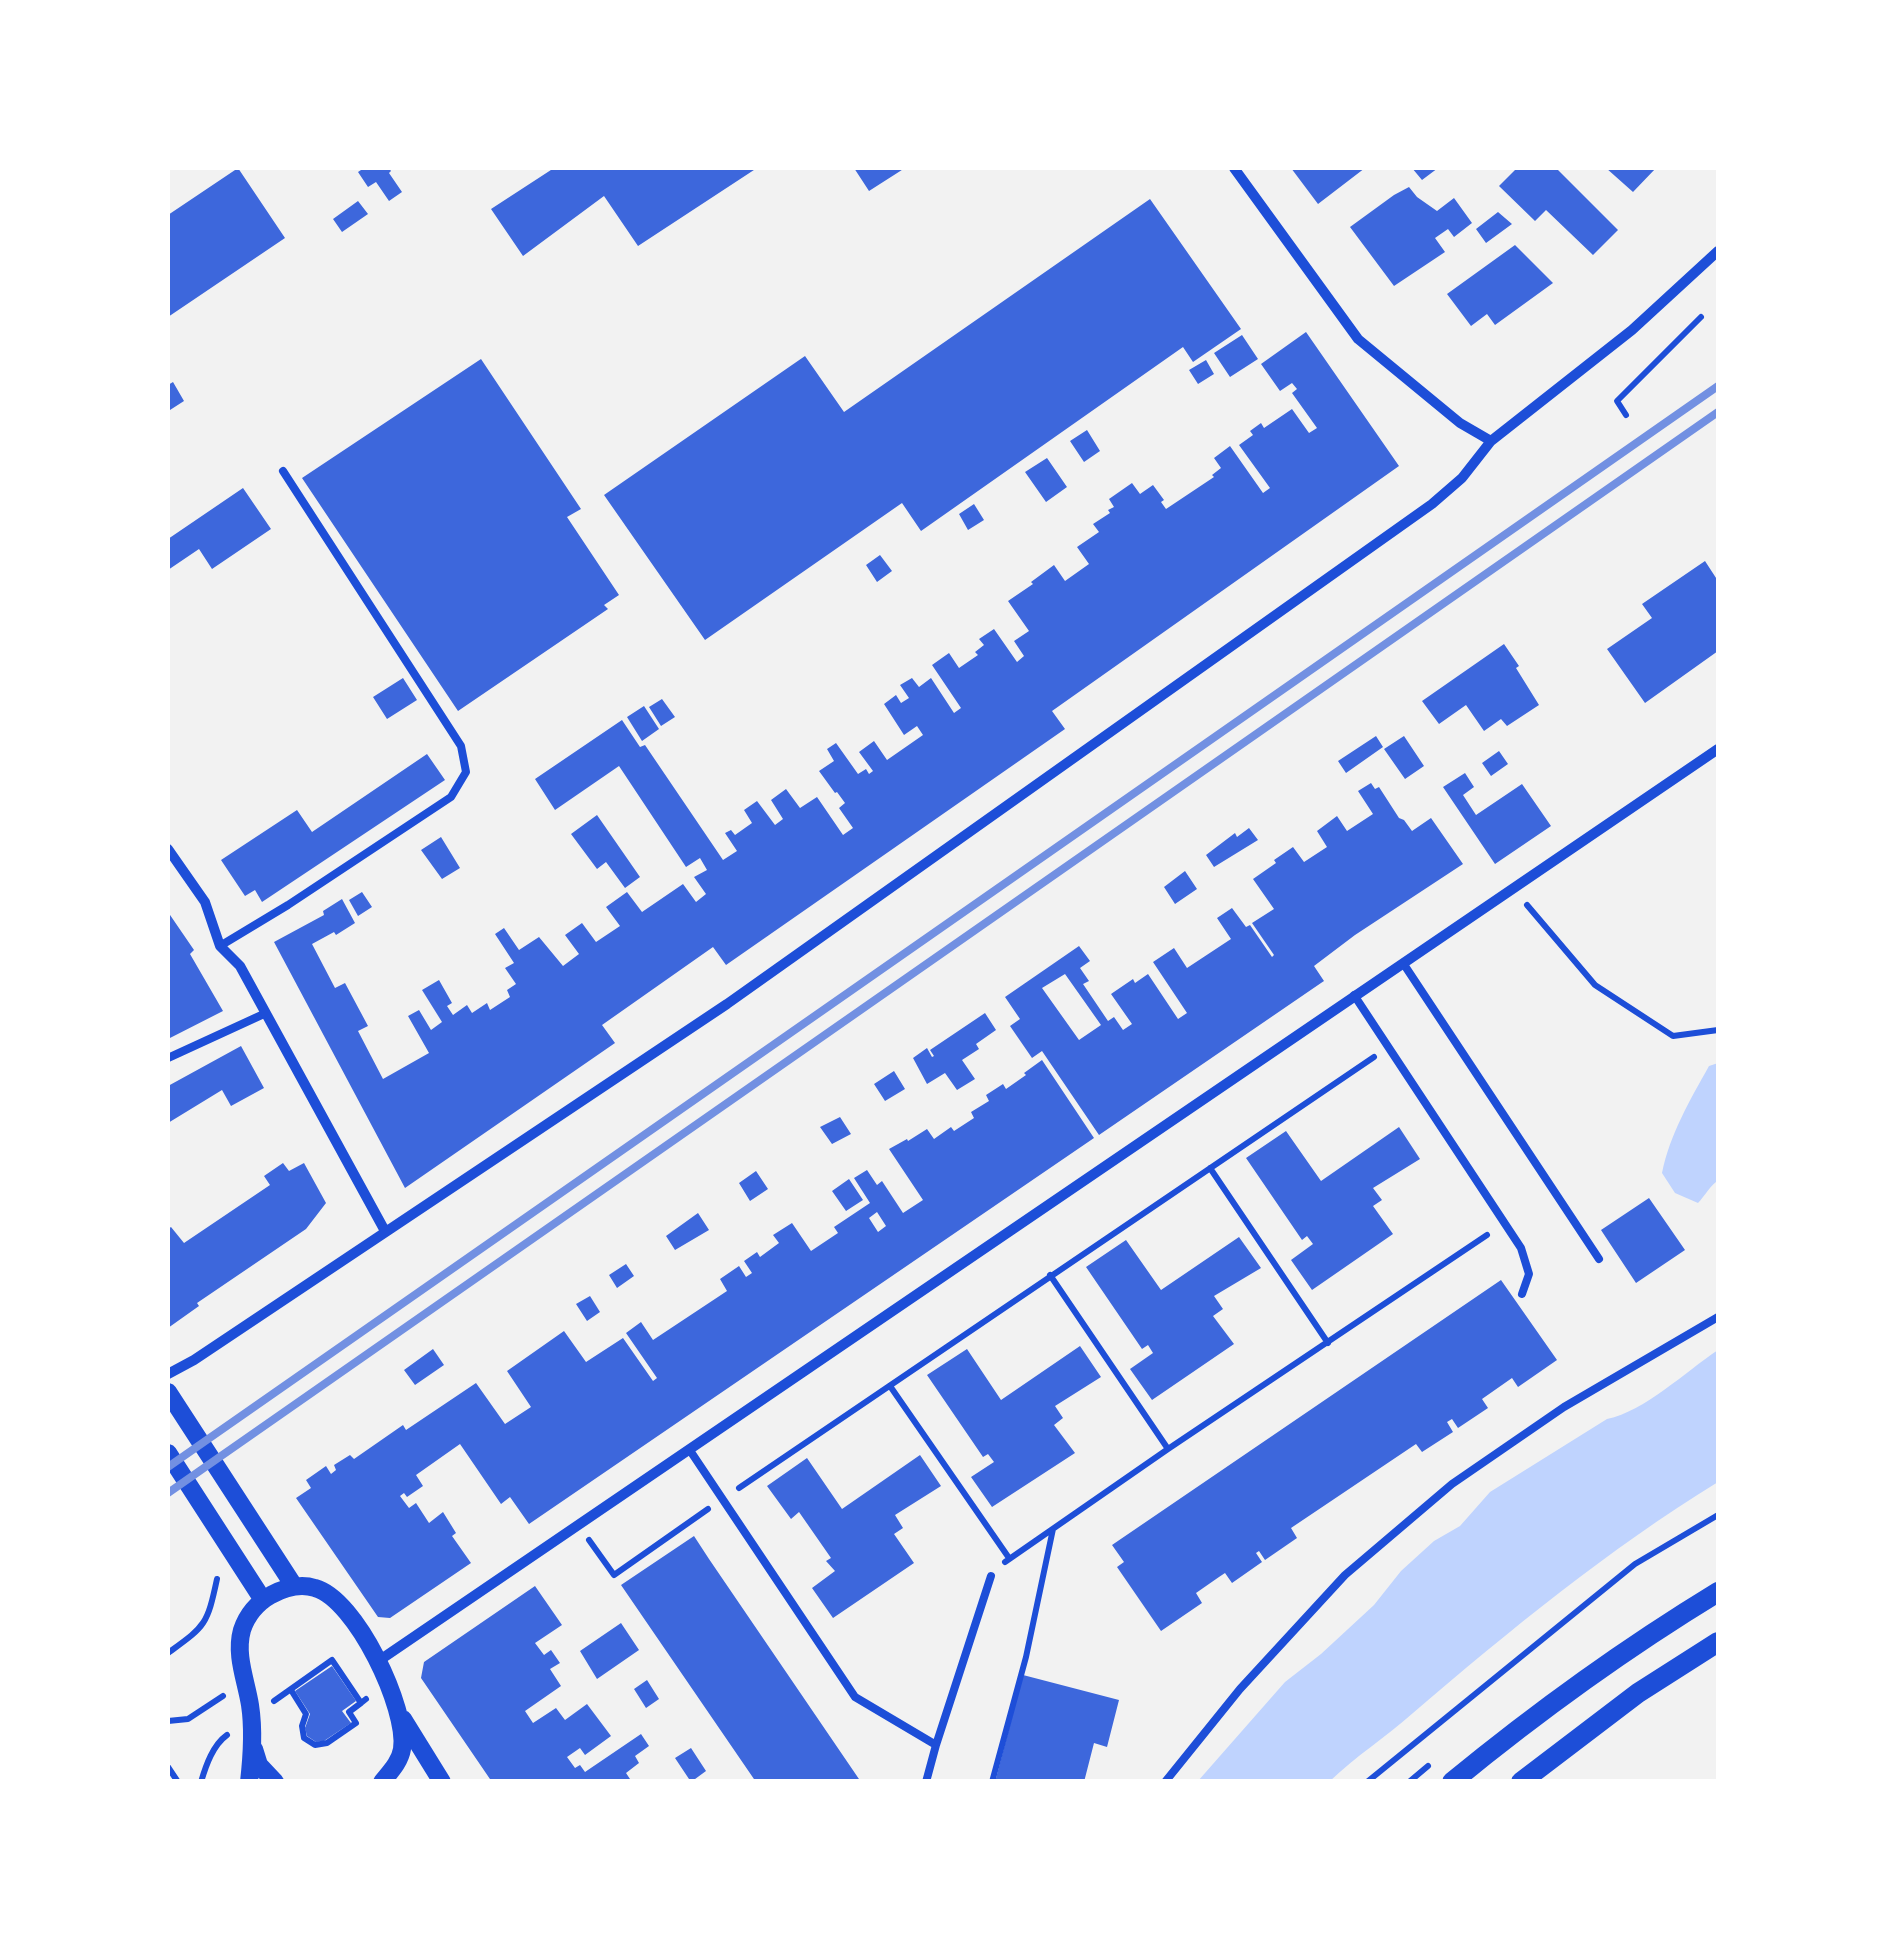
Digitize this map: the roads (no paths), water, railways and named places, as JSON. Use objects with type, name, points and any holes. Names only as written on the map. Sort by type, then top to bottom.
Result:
[{"type":"main road","points":[[1452,1782],[1568,1693],[1718,1592]]},
{"type":"main road","points":[[1521,1782],[1638,1693],[1718,1642]]},
{"type":"street","points":[[1234,168],[1358,338],[1460,422],[1492,442]]},
{"type":"street","points":[[168,1374],[727,1004],[1432,504],[1462,478],[1492,442],[1632,330],[1718,252]]},
{"type":"street","points":[[377,1662],[1718,748]]},
{"type":"street","points":[[168,849],[204,902],[220,946],[240,966],[384,1231]]},
{"type":"street","points":[[168,1392],[294,1586]]},
{"type":"street","points":[[168,1453],[262,1600]]},
{"type":"street","points":[[249,1782],[253,1744],[240,1635],[247,1616],[262,1600],[294,1586],[316,1588],[332,1597],[356,1623],[401,1716],[442,1782]]},
{"type":"street","points":[[382,1782],[402,1749],[401,1716]]},
{"type":"street","points":[[253,1744],[259,1764],[275,1782]]},
{"type":"lane","points":[[220,946],[451,797],[466,772],[461,746],[283,471]]},
{"type":"lane","points":[[1402,962],[1599,1258]]},
{"type":"lane","points":[[1354,995],[1521,1248],[1529,1274],[1522,1294]]},
{"type":"lane","points":[[168,1058],[266,1013]]},
{"type":"lane","points":[[1165,1782],[1240,1689],[1345,1575],[1452,1484],[1564,1407],[1718,1317]]},
{"type":"lane","points":[[688,1449],[856,1697],[936,1745]]},
{"type":"lane","points":[[926,1782],[991,1576]]},
{"type":"water","points":[[1718,1063],[1718,1181],[1698,1203],[1675,1193],[1662,1173],[1688,1105],[1709,1066]]},
{"type":"water","points":[[1718,1350],[1718,1482],[1561,1592],[1330,1781],[1198,1781],[1285,1682],[1374,1605],[1401,1571],[1434,1541],[1460,1526],[1490,1492],[1607,1419],[1636,1408]]},
{"type":"railway","points":[[168,1467],[1718,386]]},
{"type":"railway","points":[[168,1493],[1718,412]]}]
